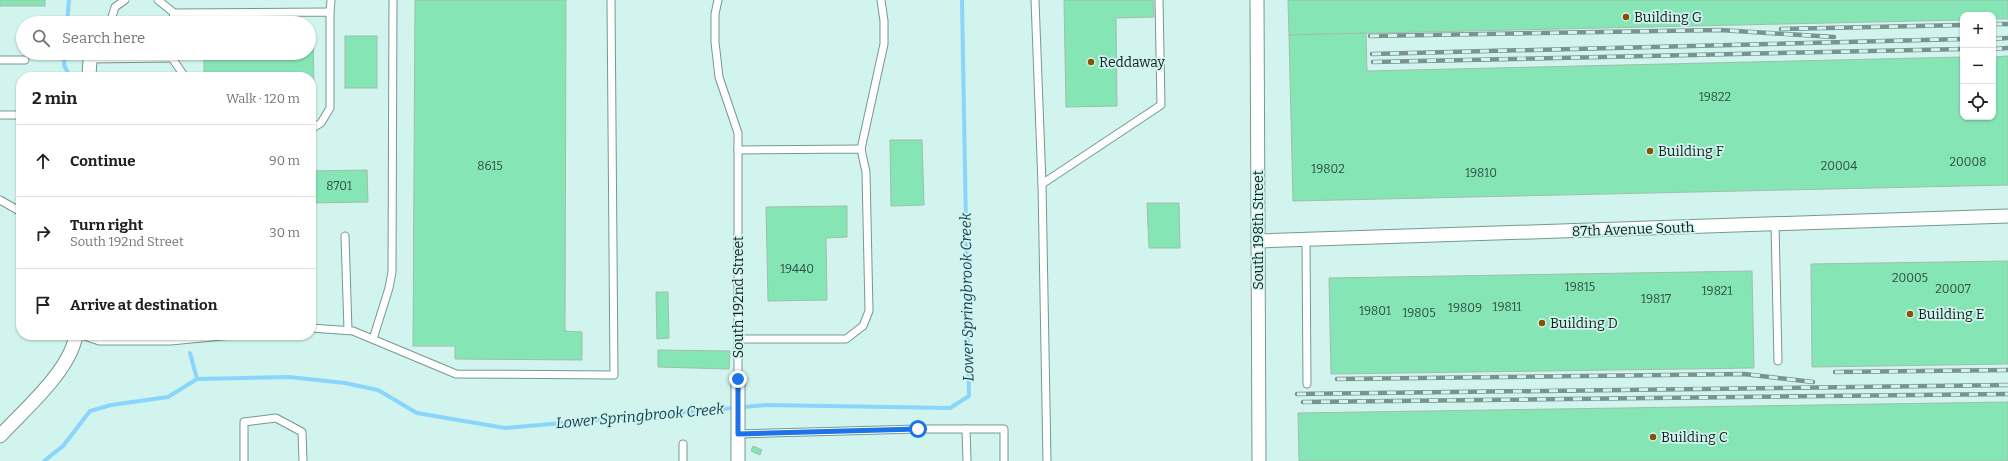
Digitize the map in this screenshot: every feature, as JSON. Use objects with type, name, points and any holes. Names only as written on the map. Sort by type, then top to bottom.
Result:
[{"type":"street","name":"South 198th Street","points":[[1257,0],[1259,461]]},
{"type":"street","points":[[91,72],[95,60]]},
{"type":"street","name":"87th Avenue South","points":[[1258,241],[2008,216]]},
{"type":"street","points":[[0,436],[62,368],[74,347],[75,340]]},
{"type":"street","name":"South 192nd Street","points":[[738,379],[738,461]]},
{"type":"lane","points":[[112,16],[114,7],[125,0]]},
{"type":"lane","points":[[158,0],[174,13],[330,12]]},
{"type":"lane","points":[[316,126],[321,123],[330,108],[331,0]]},
{"type":"lane","points":[[373,339],[389,288],[392,272],[393,0]]},
{"type":"lane","points":[[316,328],[348,330],[456,374],[614,375],[611,0]]},
{"type":"lane","name":"South 192nd Street","points":[[718,0],[715,14],[715,42],[719,77],[738,133],[738,379]]},
{"type":"lane","points":[[738,339],[846,339],[863,326],[870,311],[866,172],[861,149],[884,44],[881,0]]},
{"type":"lane","points":[[1035,0],[1042,184],[1047,461]]},
{"type":"lane","points":[[1042,184],[1161,105],[1159,0]]},
{"type":"lane","points":[[0,60],[25,60]]},
{"type":"lane","points":[[174,60],[182,72]]},
{"type":"lane","points":[[0,115],[16,115]]},
{"type":"lane","points":[[738,150],[861,149]]},
{"type":"lane","points":[[0,200],[16,209]]},
{"type":"lane","points":[[1775,224],[1778,361]]},
{"type":"lane","points":[[345,236],[348,330]]},
{"type":"lane","points":[[1306,240],[1308,384]]},
{"type":"lane","points":[[96,340],[181,340]]},
{"type":"lane","points":[[244,461],[244,422],[276,418],[302,432],[302,461]]},
{"type":"lane","points":[[738,428],[1004,429],[1004,461]]},
{"type":"lane","points":[[966,429],[967,461]]},
{"type":"lane","points":[[683,444],[683,461]]},
{"type":"building","points":[[0,0],[45,0],[45,6],[0,6]]},
{"type":"building","points":[[415,0],[566,0],[565,331],[582,332],[582,360],[455,359],[455,346],[413,346]]},
{"type":"building","name":"Reddaway","points":[[1064,0],[1153,0],[1154,17],[1116,18],[1117,106],[1066,107]]},
{"type":"building","name":"Building G","points":[[1288,0],[2008,0],[2008,19],[1996,19],[1996,12],[1960,12],[1960,20],[1289,35]]},
{"type":"building","name":"Building F","points":[[1366,33],[1367,71],[1960,57],[1960,120],[1996,120],[1996,57],[2008,56],[2008,185],[1293,201],[1289,35]]},
{"type":"building","points":[[345,36],[377,36],[377,88],[345,88]]},
{"type":"building","points":[[204,60],[313,60],[314,72],[204,72]]},
{"type":"building","points":[[890,140],[922,140],[924,205],[891,206]]},
{"type":"building","points":[[367,170],[368,202],[316,203],[316,171]]},
{"type":"building","points":[[1147,203],[1179,203],[1180,248],[1149,248]]},
{"type":"building","points":[[847,206],[847,237],[826,238],[827,300],[768,301],[766,207]]},
{"type":"building","name":"Building E","points":[[2008,261],[2008,364],[1812,367],[1811,264]]},
{"type":"building","name":"Building D","points":[[1752,271],[1754,368],[1331,374],[1329,278]]},
{"type":"building","points":[[656,292],[668,292],[669,338],[657,339]]},
{"type":"building","points":[[658,350],[730,351],[729,369],[658,367]]},
{"type":"building","name":"Building C","points":[[2008,402],[2008,461],[1299,461],[1298,413]]},
{"type":"building","points":[[753,446],[762,450],[760,455],[751,451]]},
{"type":"waterway","points":[[68,16],[69,0]]},
{"type":"waterway","name":"Lower Springbrook Creek","points":[[44,461],[63,446],[90,411],[111,405],[168,397],[197,379],[289,377],[345,383],[378,390],[417,413],[505,428],[766,405],[950,408],[969,396],[962,0]]},
{"type":"waterway","points":[[64,60],[64,65],[68,72]]},
{"type":"waterway","points":[[190,353],[197,379]]},
{"type":"railway","points":[[1996,24],[2008,24]]},
{"type":"railway","points":[[1781,29],[1960,25]]},
{"type":"railway","points":[[1370,36],[1720,30],[1834,37]]},
{"type":"railway","points":[[1996,39],[2008,38]]},
{"type":"railway","points":[[1372,54],[1960,39]]},
{"type":"railway","points":[[1996,49],[2008,48]]},
{"type":"railway","points":[[1373,62],[1960,49]]},
{"type":"railway","points":[[1835,372],[2008,370]]},
{"type":"railway","points":[[1337,379],[1744,374],[1813,382]]},
{"type":"railway","points":[[1297,394],[2008,385]]},
{"type":"railway","points":[[1303,402],[2008,394]]},
{"type":"place","name":"Building G","points":[[1626,17]]},
{"type":"place","name":"Reddaway","points":[[1091,62]]},
{"type":"place","name":"Building F","points":[[1650,151]]},
{"type":"place","name":"Building E","points":[[1910,314]]},
{"type":"place","name":"Building D","points":[[1542,323]]},
{"type":"place","name":"Building C","points":[[1653,437]]},
{"type":"route","points":[[738,379],[738,434],[918,429]]}]
